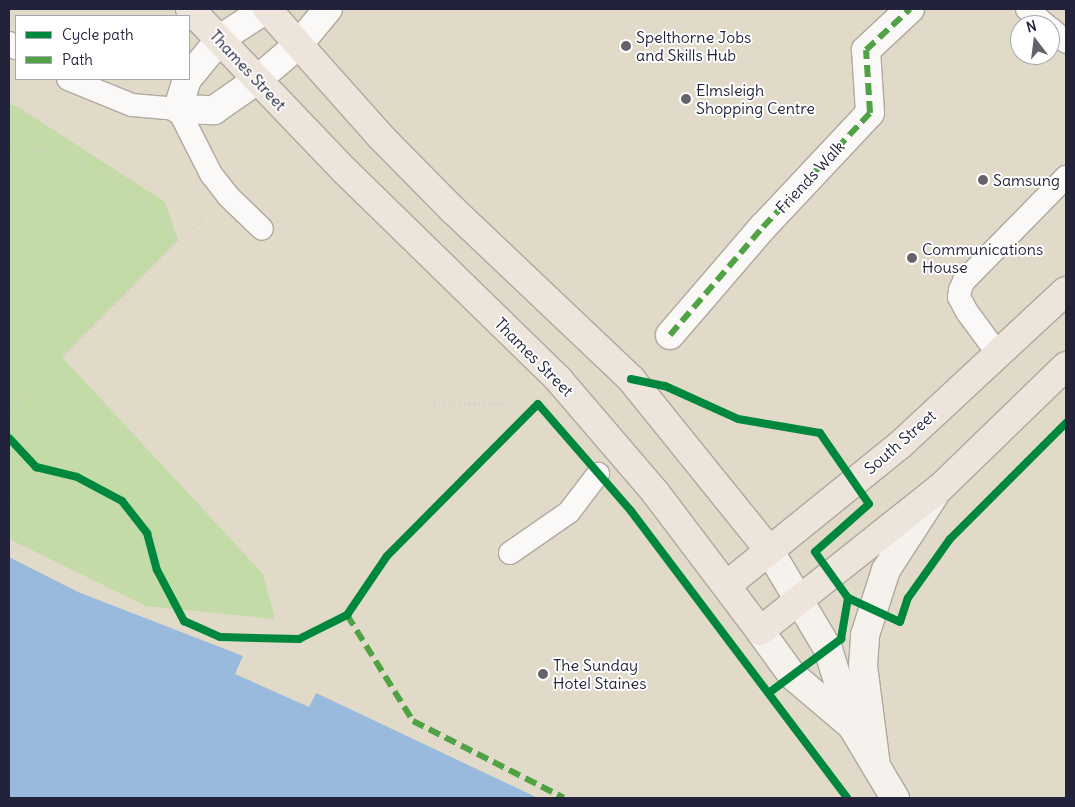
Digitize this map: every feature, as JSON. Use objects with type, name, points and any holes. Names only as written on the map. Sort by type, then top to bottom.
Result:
[{"type":"main road","name":"Thames Street","points":[[190,9],[350,176],[559,380],[629,459],[727,586],[792,675],[852,726]]},
{"type":"main road","name":"Thames Street","points":[[266,9],[452,209],[632,379],[769,550],[828,649],[852,726],[895,798]]},
{"type":"main road","name":"South Street","points":[[727,586],[900,445],[1066,291]]},
{"type":"main road","points":[[760,631],[800,602],[940,488],[1066,366]]},
{"type":"main road","points":[[876,766],[864,666],[865,634],[886,570],[940,488]]},
{"type":"street","points":[[190,76],[220,39],[266,9]]},
{"type":"street","points":[[187,80],[178,109],[214,110],[257,80],[298,45],[328,9]]},
{"type":"street","name":"Friends Walk","points":[[670,335],[763,227],[870,113],[866,50],[910,9]]},
{"type":"lane","points":[[70,80],[132,105],[178,109],[211,174],[228,196],[262,229]]},
{"type":"lane","points":[[998,354],[967,312],[959,297],[960,290],[964,281],[1066,177]]},
{"type":"lane","points":[[510,553],[569,512],[598,474]]},
{"type":"path","points":[[36,148],[53,105]]},
{"type":"path","points":[[9,145],[57,152],[117,181],[155,213],[178,240]]},
{"type":"path","points":[[9,411],[178,240],[204,219]]},
{"type":"path","points":[[434,405],[502,403],[527,416],[517,426]]},
{"type":"path","points":[[36,467],[48,470]]},
{"type":"path","points":[[9,500],[48,470]]},
{"type":"green space","points":[[9,104],[18,107],[165,202],[178,240],[62,357],[263,574],[275,619],[146,606],[9,539]]},
{"type":"water","points":[[9,557],[78,592],[243,656],[235,674],[309,707],[316,693],[538,798],[9,798]]},
{"type":"marked path","points":[[670,335],[763,227],[870,113],[866,50],[910,9]]},
{"type":"marked path","points":[[347,615],[413,721],[564,798]]},
{"type":"cycle path","points":[[631,379],[665,386],[738,419],[820,433],[869,504],[815,552],[848,598],[900,622],[908,598],[950,539],[1066,423]]},
{"type":"cycle path","points":[[9,438],[36,467],[77,477],[122,501],[147,533],[157,570],[184,621],[220,637],[299,639],[347,615],[387,556],[538,404],[631,511],[847,798]]},
{"type":"cycle path","points":[[770,692],[841,639],[848,598]]},
{"type":"place","name":"Spelthorne Jobs and Skills Hub","points":[[626,46]]},
{"type":"place","name":"Elmsleigh Shopping Centre","points":[[686,99]]},
{"type":"place","name":"Samsung","points":[[983,180]]},
{"type":"place","name":"Communications House","points":[[912,258]]},
{"type":"place","name":"The Sunday Hotel Staines","points":[[543,674]]}]
